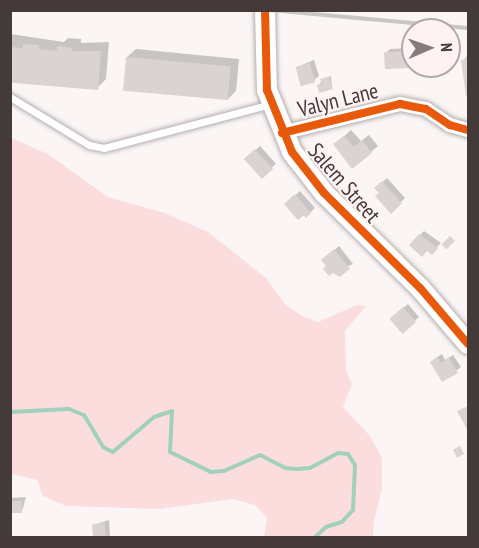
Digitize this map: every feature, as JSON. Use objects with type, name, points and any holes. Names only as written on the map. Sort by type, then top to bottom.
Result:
[{"type":"street","name":"Salem Street","points":[[265,10],[263,51],[270,104],[282,133],[324,194],[421,289],[468,344]]},
{"type":"street","name":"Valyn Lane","points":[[282,133],[400,104],[426,109],[450,125],[468,130]]},
{"type":"lane","points":[[10,97],[89,145],[104,148],[270,104]]},
{"type":"shaded area","points":[[11,138],[48,154],[108,197],[165,213],[208,232],[266,278],[285,304],[302,316],[318,322],[357,305],[366,306],[345,331],[346,370],[352,384],[343,407],[370,436],[382,458],[382,489],[374,521],[373,536],[378,537],[264,537],[267,517],[255,505],[232,499],[159,509],[66,506],[43,496],[37,480],[11,474]]},
{"type":"building","points":[[23,44],[39,45],[39,49],[57,51],[57,46],[73,48],[72,51],[101,51],[98,90],[14,83],[10,80],[10,47],[23,48]]},
{"type":"building","points":[[401,51],[401,68],[385,69],[384,52]]},
{"type":"building","points":[[126,57],[231,66],[228,100],[123,91]]},
{"type":"building","points":[[468,59],[468,96],[466,96],[461,60]]},
{"type":"building","points":[[310,63],[315,82],[301,86],[296,67]]},
{"type":"building","points":[[329,77],[333,89],[319,93],[317,85],[322,84],[320,79]]},
{"type":"building","points":[[344,136],[354,147],[362,140],[372,153],[352,169],[333,144]]},
{"type":"building","points":[[255,149],[273,169],[262,179],[244,159]]},
{"type":"building","points":[[382,181],[402,203],[391,214],[375,196],[379,193],[374,188]]},
{"type":"building","points":[[295,194],[311,213],[306,218],[304,215],[298,220],[284,204]]},
{"type":"building","points":[[419,234],[438,248],[432,255],[427,251],[422,257],[409,245]]},
{"type":"building","points":[[450,236],[455,241],[446,249],[442,244]]},
{"type":"building","points":[[334,249],[350,269],[340,277],[333,273],[329,276],[323,269],[326,266],[321,260]]},
{"type":"building","points":[[403,307],[416,322],[403,334],[389,319]]},
{"type":"building","points":[[437,357],[441,363],[449,358],[458,373],[442,382],[430,362]]},
{"type":"building","points":[[468,406],[468,431],[457,411]]},
{"type":"building","points":[[460,446],[464,454],[457,458],[453,450]]},
{"type":"building","points":[[10,501],[22,501],[22,513],[10,513]]},
{"type":"building","points":[[105,523],[106,538],[93,538],[92,524]]},
{"type":"waterway","points":[[10,412],[69,409],[84,415],[103,447],[113,452],[154,417],[172,411],[170,452],[211,472],[224,471],[260,455],[285,468],[297,469],[310,468],[338,453],[348,454],[355,465],[353,510],[342,522],[326,527],[314,538]]},
{"type":"railway","points":[[269,10],[468,28]]},
{"type":"cycle path","points":[[265,10],[267,90],[292,152],[324,193],[421,289],[468,344]]},
{"type":"cycle path","points":[[282,133],[400,104],[426,109],[450,125],[468,130]]}]
